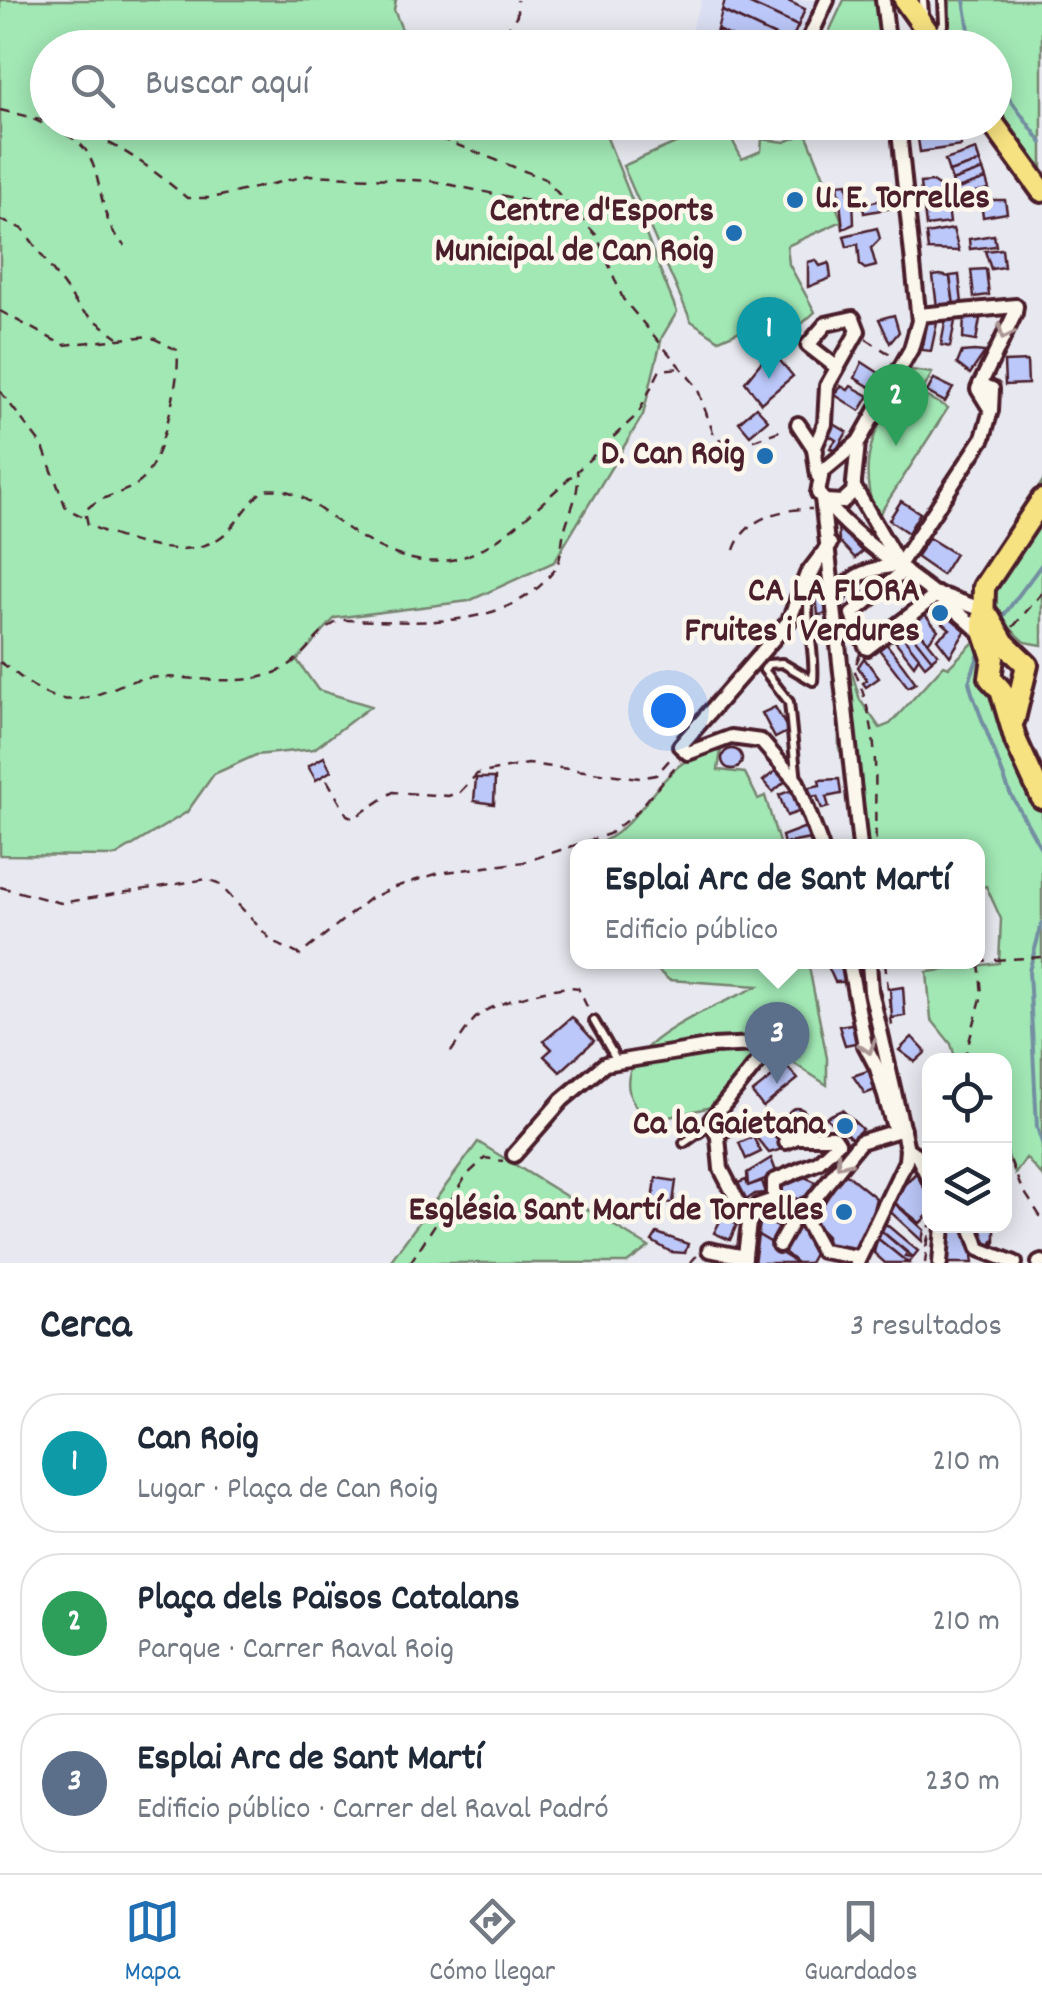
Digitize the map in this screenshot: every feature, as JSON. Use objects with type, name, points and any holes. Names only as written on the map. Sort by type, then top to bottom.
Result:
[{"type":"main road","points":[[1005,140],[1042,191]]},
{"type":"main road","points":[[1011,688],[1027,675],[984,610],[984,587],[1042,500]]},
{"type":"main road","points":[[1011,652],[988,674],[1011,688]]},
{"type":"main road","points":[[1011,688],[1012,729],[1042,798]]},
{"type":"street","points":[[813,30],[827,0]]},
{"type":"street","points":[[887,0],[888,30]]},
{"type":"street","points":[[818,476],[858,442],[914,342],[919,315],[900,140]]},
{"type":"street","points":[[919,315],[1016,306],[980,384],[978,394],[992,410],[989,426],[902,567],[852,614],[867,648],[938,594]]},
{"type":"street","points":[[834,366],[808,345],[828,323],[853,318],[856,333],[834,366],[827,386],[825,424],[814,448],[818,476],[830,505],[829,541],[859,839]]},
{"type":"street","points":[[799,427],[832,466],[848,470],[902,567]]},
{"type":"street","points":[[830,505],[854,484],[858,442]]},
{"type":"street","points":[[830,505],[1011,652]]},
{"type":"street","points":[[684,751],[723,694],[789,621],[808,574],[829,541]]},
{"type":"street","points":[[835,601],[841,589],[863,572],[902,567]]},
{"type":"street","points":[[956,600],[984,587]]},
{"type":"street","points":[[938,594],[984,610]]},
{"type":"street","points":[[684,751],[724,739],[758,738],[798,782],[818,839]]},
{"type":"street","points":[[799,1208],[819,1257],[857,1260],[869,1245],[883,1200],[906,1161],[907,1149],[865,1045],[850,969]]},
{"type":"street","points":[[869,969],[900,1130]]},
{"type":"street","points":[[514,1155],[582,1080],[616,1059],[713,1046],[761,1046],[761,1058],[714,1130],[721,1169],[749,1223]]},
{"type":"street","points":[[778,1245],[799,1208],[811,1203],[860,1142],[900,1130]]},
{"type":"street","points":[[774,1200],[774,1181],[818,1162],[838,1143],[834,1137],[797,1137],[786,1142]]},
{"type":"street","points":[[907,1149],[922,1166]]},
{"type":"street","points":[[710,1250],[744,1261],[749,1223],[759,1205],[774,1200],[799,1208]]},
{"type":"street","points":[[936,1233],[940,1263]]},
{"type":"street","points":[[973,1233],[979,1249],[1014,1263]]},
{"type":"lane","points":[[922,17],[944,24],[943,0]]},
{"type":"lane","points":[[798,782],[790,702],[764,670],[768,664],[782,663],[813,681],[806,599],[829,541]]},
{"type":"lane","points":[[594,1021],[616,1059]]},
{"type":"lane","points":[[684,1143],[714,1130],[770,1121],[786,1142]]},
{"type":"path","points":[[507,30],[517,15],[517,0]]},
{"type":"path","points":[[0,110],[30,118]]},
{"type":"path","points":[[75,140],[86,152],[109,222],[126,246]]},
{"type":"path","points":[[109,140],[187,198],[212,198],[310,175],[432,180],[574,210]]},
{"type":"path","points":[[445,140],[545,180],[574,210],[604,249],[623,299],[703,398],[712,434],[718,441],[740,445],[799,427]]},
{"type":"path","points":[[0,220],[23,230],[80,310],[120,338]]},
{"type":"path","points":[[0,311],[63,345],[149,336],[174,346],[180,362],[158,457],[149,474],[134,486],[91,504],[85,518]]},
{"type":"path","points":[[856,333],[904,362]]},
{"type":"path","points":[[0,391],[43,447],[66,508],[99,530],[170,549],[190,550],[228,531],[263,490],[286,490],[376,548],[414,560],[446,562],[502,540],[534,516],[638,414],[660,370],[680,368]]},
{"type":"path","points":[[0,662],[46,694],[77,699],[146,678],[238,680],[270,674],[294,663],[342,620],[452,621],[494,611],[521,597],[554,570],[576,494],[577,471]]},
{"type":"path","points":[[734,550],[737,540],[769,514],[830,505]]},
{"type":"path","points":[[1011,652],[1042,594]]},
{"type":"path","points":[[867,648],[854,664],[876,733],[876,839]]},
{"type":"path","points":[[328,780],[346,815],[354,818],[393,792],[448,796],[460,792],[476,774],[528,764],[649,777],[684,751]]},
{"type":"path","points":[[594,839],[609,834],[636,813],[684,751]]},
{"type":"path","points":[[0,887],[55,904],[207,879],[218,883],[274,942],[300,955],[370,899],[395,887],[438,872],[524,862],[570,847]]},
{"type":"path","points":[[985,960],[1042,957]]},
{"type":"path","points":[[966,1053],[982,995],[979,969]]},
{"type":"path","points":[[452,1052],[475,1019],[491,1008],[569,986],[578,988],[594,1021]]},
{"type":"path","points":[[410,1263],[481,1160],[503,1161],[514,1155]]},
{"type":"path","points":[[1012,1164],[1042,1219]]},
{"type":"path","points":[[925,1263],[925,1247],[932,1233]]},
{"type":"shaded area","points":[[702,0],[821,0],[806,30],[691,30]]},
{"type":"green space","points":[[0,0],[396,0],[394,10],[402,30],[30,30],[30,140],[608,140],[677,312],[662,337],[643,415],[554,562],[469,601],[335,618],[297,660],[318,690],[371,706],[314,749],[256,755],[214,774],[187,812],[115,856],[0,855]]},
{"type":"green space","points":[[844,0],[875,0],[878,30],[830,30]]},
{"type":"green space","points":[[950,0],[1042,0],[1042,198],[996,140],[1012,140],[1012,30],[949,29]]},
{"type":"green space","name":"Centre d'Esports Municipal de Can Roig","points":[[682,140],[732,140],[742,159],[761,151],[762,140],[809,140],[842,221],[787,246],[789,264],[815,312],[793,332],[777,315],[719,340],[691,321],[623,166]]},
{"type":"green space","points":[[911,370],[932,373],[921,394],[948,408],[877,518],[867,476],[873,440]]},
{"type":"green space","points":[[1042,482],[1042,645],[1025,642],[1009,627],[980,666],[1012,752],[1042,812],[1042,1176],[1026,1158],[1015,1174],[1012,1166],[1012,1053],[954,1053],[931,1019],[927,972],[985,969],[985,965],[999,963],[1001,919],[985,886],[985,839],[858,839],[847,764],[839,749],[838,662],[850,666],[860,700],[880,728],[890,724],[944,665],[949,667],[975,641],[977,585]]},
{"type":"green space","points":[[722,744],[718,770],[745,773],[758,799],[765,796],[778,839],[607,839],[628,823],[678,766]]},
{"type":"green space","points":[[656,969],[809,969],[827,1058],[827,1085],[781,1055],[719,1105],[649,1122],[631,1098],[629,1075],[639,1055],[684,1022],[758,986],[669,980]]},
{"type":"green space","points":[[478,1142],[649,1247],[627,1263],[389,1263]]},
{"type":"building","points":[[725,0],[742,0],[798,26],[796,30],[762,30],[722,11]]},
{"type":"building","points":[[742,0],[786,0],[805,9],[798,26]]},
{"type":"building","points":[[722,11],[762,30],[717,30]]},
{"type":"building","points":[[918,140],[960,140],[961,146],[920,152]]},
{"type":"building","points":[[976,150],[980,162],[949,172],[945,160]]},
{"type":"building","points":[[980,162],[983,170],[952,181],[949,172]]},
{"type":"building","points":[[983,170],[986,179],[955,190],[952,181]]},
{"type":"building","points":[[986,179],[989,189],[957,196],[955,190]]},
{"type":"building","points":[[932,182],[946,191],[947,199],[922,202],[920,183]]},
{"type":"building","points":[[847,183],[849,196],[853,196],[854,224],[843,229],[838,184]]},
{"type":"building","points":[[897,197],[898,207],[864,213],[863,204]]},
{"type":"building","points":[[1005,200],[1007,213],[983,217],[981,202]]},
{"type":"building","points":[[948,206],[950,223],[926,226],[924,209]]},
{"type":"building","points":[[877,228],[880,239],[871,248],[876,266],[865,269],[860,265],[858,244],[847,247],[844,236]]},
{"type":"building","points":[[953,229],[959,251],[928,250],[926,234]]},
{"type":"building","points":[[994,235],[996,246],[970,249],[969,239]]},
{"type":"building","points":[[1002,249],[1004,267],[991,269],[985,251]]},
{"type":"building","points":[[816,260],[820,266],[829,263],[831,278],[808,287],[808,262]]},
{"type":"building","points":[[986,269],[989,295],[974,297],[971,270]]},
{"type":"building","points":[[959,275],[962,304],[954,305],[950,276]]},
{"type":"building","points":[[933,276],[950,277],[954,305],[937,307]]},
{"type":"building","points":[[972,313],[972,318],[980,319],[976,341],[963,339],[964,314]]},
{"type":"building","points":[[894,315],[899,332],[890,343],[879,319]]},
{"type":"building","points":[[956,316],[950,347],[941,345],[946,317]]},
{"type":"building","points":[[938,318],[931,351],[922,350],[928,320]]},
{"type":"building","points":[[771,350],[793,376],[761,403],[745,382]]},
{"type":"building","points":[[962,352],[985,352],[970,374],[957,364]]},
{"type":"building","points":[[1027,361],[1028,384],[1005,385],[1004,362]]},
{"type":"building","points":[[862,362],[879,373],[870,387],[855,378]]},
{"type":"building","points":[[934,379],[953,388],[945,402],[927,392]]},
{"type":"building","points":[[841,386],[848,390],[851,386],[869,396],[860,411],[835,395]]},
{"type":"building","points":[[756,407],[768,420],[750,435],[739,422]]},
{"type":"building","points":[[829,421],[847,432],[836,451],[830,448],[836,440],[827,434]]},
{"type":"building","points":[[901,501],[920,513],[908,533],[889,520]]},
{"type":"building","points":[[838,526],[862,552],[855,558],[839,541]]},
{"type":"building","points":[[929,538],[955,554],[942,575],[916,557]]},
{"type":"building","points":[[823,584],[826,614],[818,615],[815,585]]},
{"type":"building","points":[[934,605],[966,630],[950,656],[937,639],[950,629],[927,609]]},
{"type":"building","points":[[923,612],[938,630],[928,642],[912,622]]},
{"type":"building","points":[[912,622],[938,654],[931,660],[905,626]]},
{"type":"building","points":[[905,626],[932,660],[925,666],[899,632]]},
{"type":"building","points":[[899,632],[919,657],[914,665],[892,637]]},
{"type":"building","points":[[885,642],[916,683],[908,687],[878,648]]},
{"type":"building","points":[[864,658],[879,678],[866,687],[863,683],[867,680],[858,667]]},
{"type":"building","points":[[775,707],[789,731],[775,738],[762,713]]},
{"type":"building","points":[[732,749],[742,759],[732,769],[722,759]]},
{"type":"building","points":[[324,757],[331,771],[316,780],[308,766]]},
{"type":"building","points":[[778,769],[788,779],[773,792],[763,781]]},
{"type":"building","points":[[476,778],[495,778],[494,804],[474,801]]},
{"type":"building","points":[[839,779],[841,794],[826,797],[829,807],[822,809],[817,796],[810,797],[806,788],[820,785],[819,780]]},
{"type":"building","points":[[792,790],[801,811],[787,816],[779,795]]},
{"type":"building","points":[[806,827],[810,839],[783,839],[782,836]]},
{"type":"building","points":[[829,969],[846,969],[850,982],[835,982]]},
{"type":"building","points":[[903,987],[905,1016],[892,1018],[890,989]]},
{"type":"building","points":[[572,1017],[594,1041],[560,1072],[544,1056],[552,1049],[544,1041]]},
{"type":"building","points":[[857,1023],[860,1042],[845,1045],[839,1026]]},
{"type":"building","points":[[912,1037],[926,1052],[915,1062],[899,1050]]},
{"type":"building","points":[[786,1066],[798,1079],[763,1107],[752,1093]]},
{"type":"building","points":[[873,1069],[880,1088],[865,1094],[853,1076]]},
{"type":"building","points":[[797,1108],[807,1118],[797,1128],[787,1118]]},
{"type":"building","name":"Ca la Gaietana","points":[[842,1110],[862,1129],[852,1139],[843,1130],[840,1133],[826,1117]]},
{"type":"building","points":[[768,1126],[786,1148],[769,1153],[755,1136]]},
{"type":"building","points":[[753,1137],[761,1152],[746,1159],[739,1143]]},
{"type":"building","points":[[771,1158],[777,1174],[748,1186],[747,1173]]},
{"type":"building","name":"Església Sant Martí de Torrelles","points":[[844,1172],[876,1198],[867,1234],[855,1251],[826,1246],[826,1235],[812,1222]]},
{"type":"building","points":[[917,1172],[922,1180],[922,1221],[920,1223],[890,1199]]},
{"type":"building","points":[[917,1172],[922,1180],[922,1221],[920,1223],[890,1199]]},
{"type":"building","points":[[800,1175],[816,1182],[806,1196],[796,1200],[777,1194],[776,1184]]},
{"type":"building","points":[[656,1178],[676,1181],[673,1203],[653,1201]]},
{"type":"building","points":[[746,1180],[748,1186],[762,1181],[766,1193],[755,1194],[742,1203],[733,1185]]},
{"type":"building","points":[[890,1199],[922,1228],[922,1241],[884,1206]]},
{"type":"building","points":[[771,1209],[791,1216],[783,1230],[761,1218]]},
{"type":"building","points":[[722,1217],[737,1224],[730,1240],[714,1233]]},
{"type":"building","points":[[761,1218],[783,1230],[775,1245],[758,1235]]},
{"type":"building","points":[[795,1219],[815,1252],[809,1263],[797,1263],[782,1250]]},
{"type":"building","points":[[881,1220],[918,1251],[913,1257],[879,1229]]},
{"type":"building","points":[[879,1229],[907,1253],[905,1256],[913,1257],[908,1263],[877,1238]]},
{"type":"building","points":[[657,1233],[688,1244],[685,1253],[671,1252],[652,1241]]},
{"type":"building","points":[[950,1233],[969,1233],[973,1263],[948,1263]]},
{"type":"building","points":[[978,1233],[995,1233],[995,1251],[993,1241],[989,1250],[981,1247]]},
{"type":"building","points":[[758,1235],[775,1245],[773,1248],[797,1263],[754,1263]]},
{"type":"building","points":[[877,1238],[908,1263],[885,1263],[874,1253]]},
{"type":"waterway","points":[[964,0],[969,30]]},
{"type":"waterway","points":[[1012,102],[1042,143]]},
{"type":"waterway","points":[[1001,619],[1042,564]]},
{"type":"waterway","points":[[981,648],[969,682],[972,693],[1010,793],[1042,850]]},
{"type":"waterway","points":[[1042,923],[1029,971],[1037,1127],[1042,1143]]},
{"type":"place","name":"U. E. Torrelles","points":[[795,200]]},
{"type":"place","name":"Centre d'Esports Municipal de Can Roig","points":[[734,233]]},
{"type":"place","name":"Can Roig","points":[[769,379]]},
{"type":"place","name":"Plaça dels Països Catalans","points":[[896,446]]},
{"type":"place","name":"D. Can Roig","points":[[765,456]]},
{"type":"place","name":"CA LA FLORA Fruites i Verdures","points":[[940,613]]},
{"type":"place","name":"Esplai Arc de Sant Martí","points":[[777,1084]]},
{"type":"place","name":"Ca la Gaietana","points":[[845,1126]]},
{"type":"place","name":"Església Sant Martí de Torrelles","points":[[844,1212]]}]
